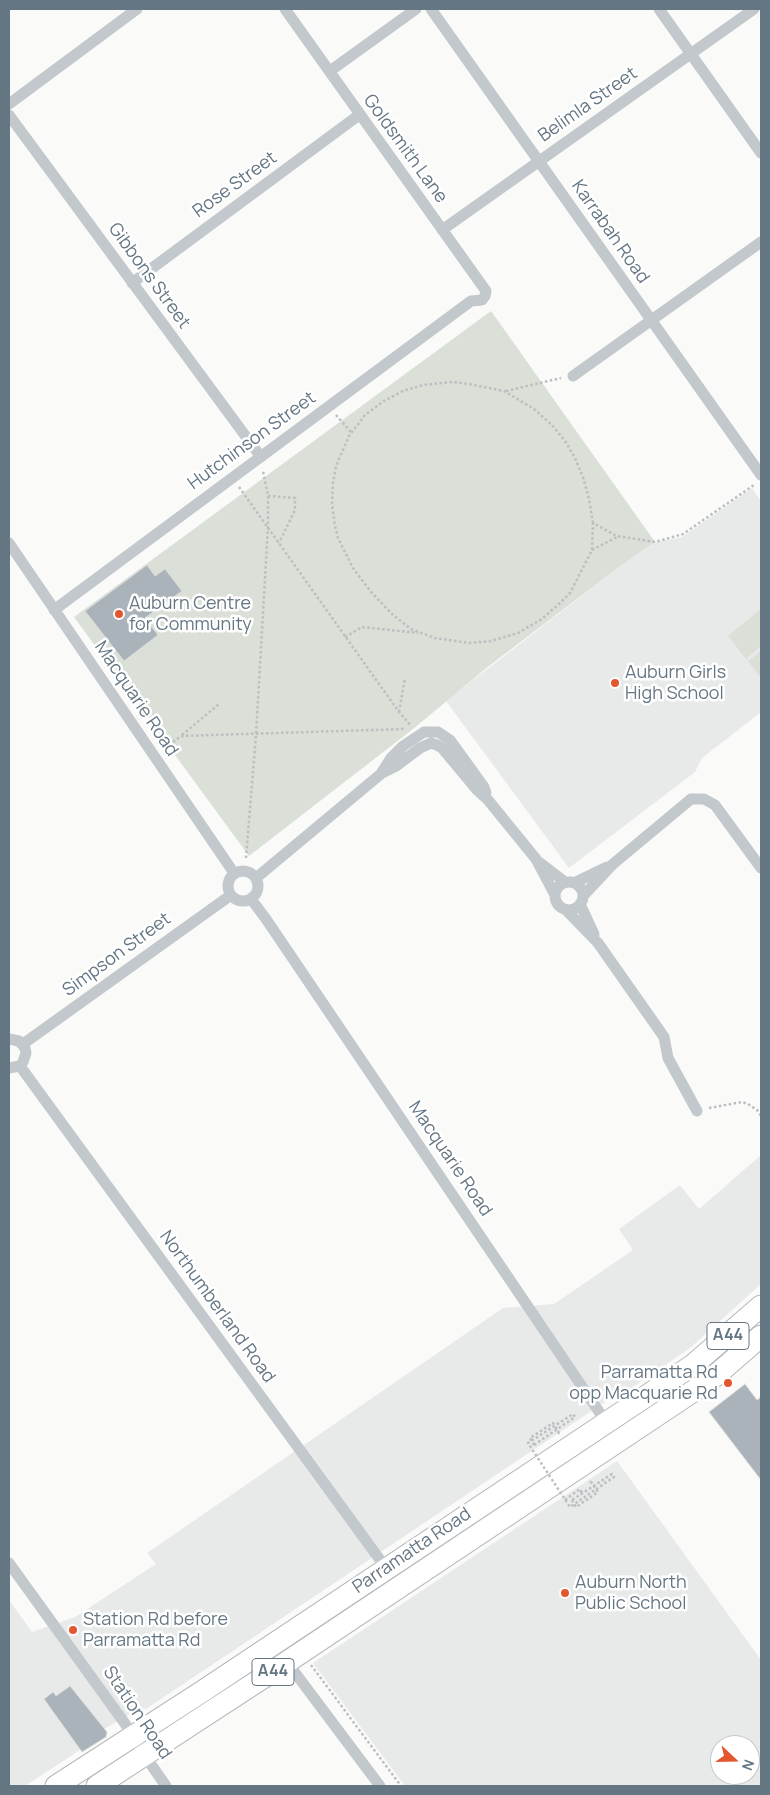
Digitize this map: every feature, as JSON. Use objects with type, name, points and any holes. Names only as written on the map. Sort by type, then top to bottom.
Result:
[{"type":"highway","name":"Parramatta Road","points":[[56,1786],[693,1365],[761,1306]]},
{"type":"highway","name":"Parramatta Road","points":[[97,1786],[287,1662],[715,1376],[761,1336]]},
{"type":"street","points":[[9,104],[137,9]]},
{"type":"street","name":"Goldsmith Lane","points":[[285,9],[486,292],[482,300],[471,301]]},
{"type":"street","points":[[330,71],[416,9]]},
{"type":"street","name":"Karrabah Road","points":[[431,9],[761,475]]},
{"type":"street","points":[[659,9],[761,153]]},
{"type":"street","name":"Belimla Street","points":[[442,230],[754,9]]},
{"type":"street","name":"Gibbons Street","points":[[9,115],[261,456]]},
{"type":"street","name":"Rose Street","points":[[132,283],[359,115]]},
{"type":"street","points":[[573,376],[761,242]]},
{"type":"street","name":"Hutchinson Street","points":[[54,610],[471,301]]},
{"type":"street","name":"Macquarie Road","points":[[9,543],[234,873]]},
{"type":"street","points":[[382,772],[391,758],[403,746],[419,735],[430,731],[438,732],[450,740],[484,787],[488,800]]},
{"type":"street","points":[[256,878],[382,772],[396,766],[420,748],[431,744],[437,745],[442,748],[477,790],[488,800],[536,859],[558,904],[598,943],[664,1037],[668,1058],[697,1111]]},
{"type":"street","points":[[565,909],[573,908],[613,864],[691,799],[704,799],[715,805],[761,868]]},
{"type":"street","points":[[536,859],[580,888],[581,900],[598,943]]},
{"type":"street","points":[[555,896],[558,887],[613,864]]},
{"type":"street","points":[[245,870],[254,874],[258,888],[251,899],[246,901],[238,900],[231,895],[228,885],[234,873],[245,870]]},
{"type":"street","name":"Simpson Street","points":[[23,1044],[231,895]]},
{"type":"street","name":"Macquarie Road","points":[[251,899],[618,1441]]},
{"type":"street","points":[[9,1039],[15,1039],[23,1044],[25,1048],[25,1058],[14,1067]]},
{"type":"street","name":"Northumberland Road","points":[[14,1067],[386,1568]]},
{"type":"street","name":"Station Road","points":[[9,1563],[133,1736],[166,1786]]},
{"type":"street","points":[[287,1662],[380,1786]]},
{"type":"path","points":[[504,391],[573,376]]},
{"type":"path","points":[[345,636],[362,627],[422,634],[454,642],[481,642],[502,639],[530,627],[556,608],[570,593],[592,550],[593,523],[583,477],[565,441],[552,425],[534,409],[504,391],[485,386],[452,382],[423,385],[403,391],[384,401],[365,415],[351,432],[336,466],[332,504],[335,526],[338,538],[353,568],[371,592],[402,623],[422,634]]},
{"type":"path","points":[[328,407],[351,432]]},
{"type":"path","points":[[246,858],[256,735],[268,526],[268,496],[261,456]]},
{"type":"path","points":[[181,736],[414,729],[399,712],[232,478]]},
{"type":"path","points":[[593,523],[617,536],[655,542],[684,534],[761,480]]},
{"type":"path","points":[[268,496],[295,498],[295,510],[279,543]]},
{"type":"path","points":[[592,550],[617,536]]},
{"type":"path","points":[[399,712],[405,678]]},
{"type":"path","points":[[169,745],[219,704]]},
{"type":"path","points":[[697,1111],[742,1102],[753,1107],[761,1116]]},
{"type":"path","points":[[578,1420],[559,1433],[553,1423],[530,1438],[534,1445],[545,1437],[575,1418],[573,1414],[528,1443],[570,1507],[614,1477],[612,1474],[582,1493],[572,1500],[576,1507],[598,1492],[591,1482],[597,1478]]},
{"type":"path","points":[[545,1437],[548,1441]]},
{"type":"path","points":[[565,1500],[580,1490],[582,1493]]},
{"type":"path","points":[[309,1662],[401,1786]]},
{"type":"shaded area","points":[[491,311],[655,542],[623,564],[489,666],[413,729],[249,856],[74,617]]},
{"type":"shaded area","name":"Auburn Girls High School","points":[[752,488],[761,501],[761,712],[702,758],[695,772],[569,868],[446,701],[623,564],[655,542],[682,537]]},
{"type":"shaded area","points":[[761,609],[761,646],[746,659],[728,636]]},
{"type":"shaded area","points":[[761,651],[761,678],[748,661]]},
{"type":"shaded area","points":[[761,1155],[761,1284],[690,1348],[629,1390],[619,1396],[614,1396],[146,1709],[141,1708],[104,1729],[103,1735],[25,1786],[9,1786],[9,1600],[32,1632],[75,1617],[156,1564],[147,1553],[503,1308],[554,1304],[633,1250],[619,1229],[680,1185],[699,1209]]},
{"type":"shaded area","name":"Auburn North Public School","points":[[617,1461],[761,1660],[761,1786],[405,1786],[313,1663]]},
{"type":"building","name":"Auburn Centre for Community","points":[[147,565],[155,576],[165,569],[182,591],[145,618],[158,635],[124,661],[85,611]]},
{"type":"building","points":[[745,1384],[757,1400],[761,1397],[761,1480],[709,1412]]},
{"type":"building","points":[[70,1686],[107,1732],[106,1737],[82,1752],[44,1699],[53,1692],[56,1696]]},
{"type":"place","name":"Auburn Centre for Community","points":[[119,614]]},
{"type":"place","name":"Auburn Girls High School","points":[[615,683]]},
{"type":"place","name":"Parramatta Rd opp Macquarie Rd","points":[[728,1383]]},
{"type":"place","name":"Auburn North Public School","points":[[565,1593]]},
{"type":"place","name":"Station Rd before Parramatta Rd","points":[[73,1630]]}]
